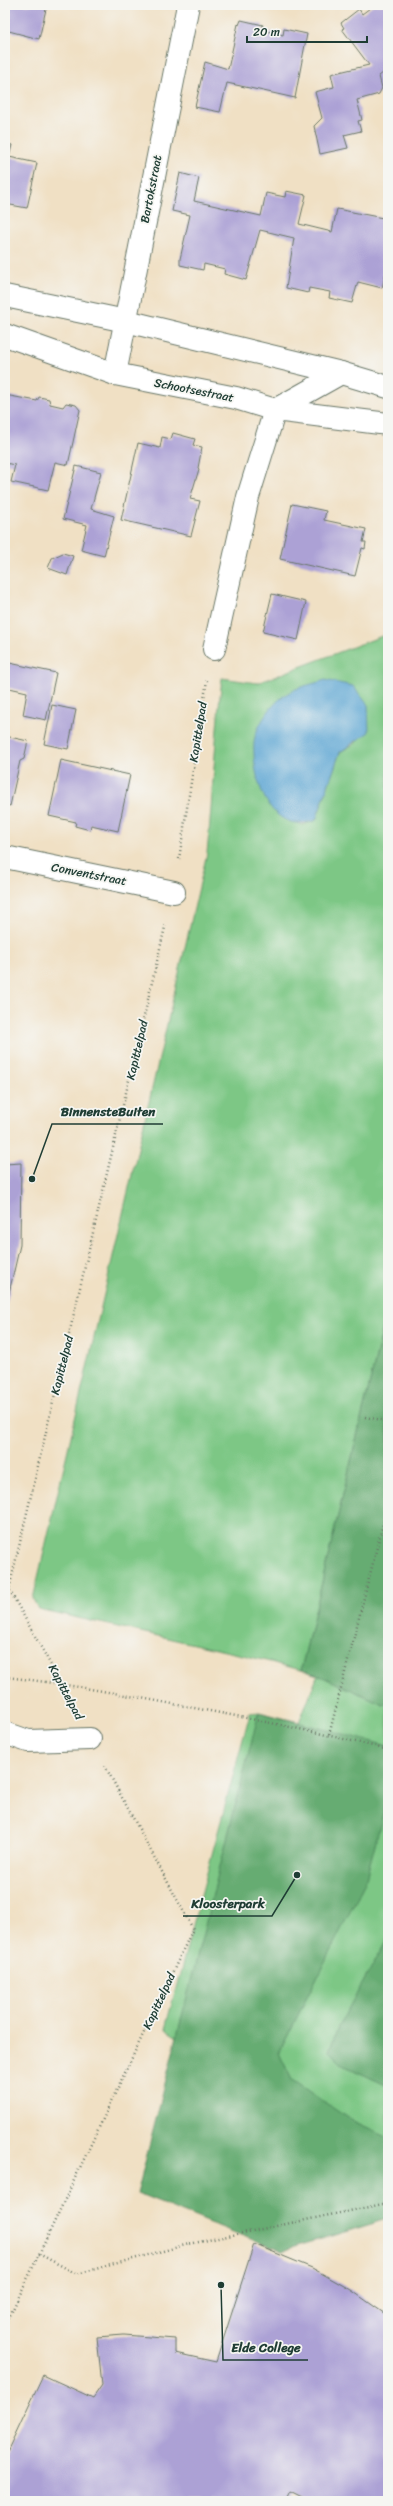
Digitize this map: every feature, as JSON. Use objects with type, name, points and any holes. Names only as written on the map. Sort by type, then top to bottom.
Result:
[{"type":"street","name":"Bartokstraat","points":[[115,374],[188,5]]},
{"type":"street","points":[[5,296],[126,321],[341,373],[388,387]]},
{"type":"street","name":"Schootsestraat","points":[[5,335],[115,374],[236,398],[275,410],[388,424]]},
{"type":"street","points":[[214,650],[248,497],[275,410],[341,373]]},
{"type":"street","name":"Conventstraat","points":[[5,857],[174,892]]},
{"type":"street","points":[[5,1733],[28,1741],[90,1739]]},
{"type":"path","name":"Kapittelpad","points":[[5,2326],[192,1929],[90,1739],[62,1683],[9,1589],[174,892],[206,685],[214,650]]},
{"type":"path","points":[[365,1417],[388,1421]]},
{"type":"path","points":[[329,1735],[388,1504]]},
{"type":"path","points":[[5,1677],[62,1683],[329,1735],[388,1750]]},
{"type":"path","points":[[39,2254],[77,2274],[188,2244],[388,2203]]},
{"type":"green space","points":[[382,636],[388,637],[388,1307],[301,1670],[247,1656],[38,1609],[33,1599],[207,853],[222,678],[257,683]],"holes":[[[368,705],[356,743],[340,752],[316,820],[303,825],[281,817]]]},
{"type":"green space","points":[[388,1307],[388,1704],[383,1704],[318,1675],[301,1670]]},
{"type":"green space","points":[[388,1421],[388,2176],[165,2029],[250,1713],[259,1712],[299,1722],[318,1675]]},
{"type":"green space","points":[[259,1712],[388,1746],[388,1795],[365,1882],[279,2053],[292,2080],[349,2119],[388,2137],[388,2219],[281,2251],[137,2194]]},
{"type":"green space","points":[[388,1938],[388,2086],[343,2065],[329,2051],[338,2027]]},
{"type":"water","points":[[325,680],[353,686],[368,705],[369,732],[340,752],[316,820],[300,823],[287,820],[276,813],[267,802],[256,773],[254,758],[255,736],[262,721],[272,707],[284,696],[298,688]]},
{"type":"building","points":[[8,5],[47,5],[39,39],[5,30]]},
{"type":"building","points":[[374,5],[388,5],[388,69],[379,76],[382,88],[379,94],[357,100],[362,120],[358,121],[361,131],[344,135],[348,148],[320,154],[314,126],[322,118],[315,92],[334,87],[331,74],[369,65],[342,29],[344,28],[341,23],[359,9],[362,14]]},
{"type":"building","points":[[241,20],[263,25],[262,30],[283,35],[284,29],[307,34],[295,98],[227,83],[220,112],[195,107],[205,62],[228,69],[238,24],[239,25]]},
{"type":"building","points":[[5,143],[12,145],[9,157],[37,163],[27,208],[5,204]]},
{"type":"building","points":[[180,173],[199,178],[194,201],[261,216],[266,193],[285,197],[286,191],[306,195],[299,224],[332,232],[337,209],[388,219],[388,263],[382,288],[358,282],[352,303],[329,298],[330,292],[309,288],[308,293],[286,288],[294,238],[260,230],[246,280],[224,274],[225,269],[204,264],[203,270],[180,265],[190,215],[172,211]]},
{"type":"building","points":[[5,395],[37,401],[39,397],[49,399],[50,404],[63,407],[66,403],[76,405],[80,410],[68,465],[55,462],[48,490],[11,482],[15,465],[5,463]]},
{"type":"building","points":[[173,433],[195,439],[193,445],[202,447],[199,469],[190,499],[200,501],[191,536],[121,520],[138,443],[160,448],[162,437],[171,439]]},
{"type":"building","points":[[76,466],[101,472],[91,509],[114,516],[104,556],[81,550],[87,525],[63,519]]},
{"type":"building","points":[[292,504],[326,511],[324,520],[366,529],[363,542],[366,542],[365,549],[362,548],[355,576],[280,559]]},
{"type":"building","points":[[63,553],[73,556],[67,575],[48,568],[52,558]]},
{"type":"building","points":[[272,594],[306,602],[298,640],[263,632]]},
{"type":"building","points":[[5,662],[56,673],[46,720],[23,715],[27,692],[5,687]]},
{"type":"building","points":[[52,705],[76,710],[68,749],[44,744]]},
{"type":"building","points":[[5,736],[28,741],[24,759],[20,761],[10,806],[5,804]]},
{"type":"building","points":[[61,760],[130,775],[118,831],[91,825],[90,830],[75,826],[76,822],[49,816]]},
{"type":"building","points":[[21,1163],[20,1245],[6,1306],[5,1164]]},
{"type":"building","points":[[254,2244],[312,2268],[351,2290],[388,2316],[388,2498],[386,2501],[310,2501],[290,2491],[285,2501],[5,2501],[5,2456],[43,2375],[93,2398],[102,2385],[97,2337],[124,2335],[175,2339],[175,2353],[216,2362]]},
{"type":"place","name":"BinnensteBuiten","points":[[32,1179]]},
{"type":"place","name":"Kloosterpark","points":[[297,1875]]},
{"type":"place","name":"Elde College","points":[[221,2285]]}]
